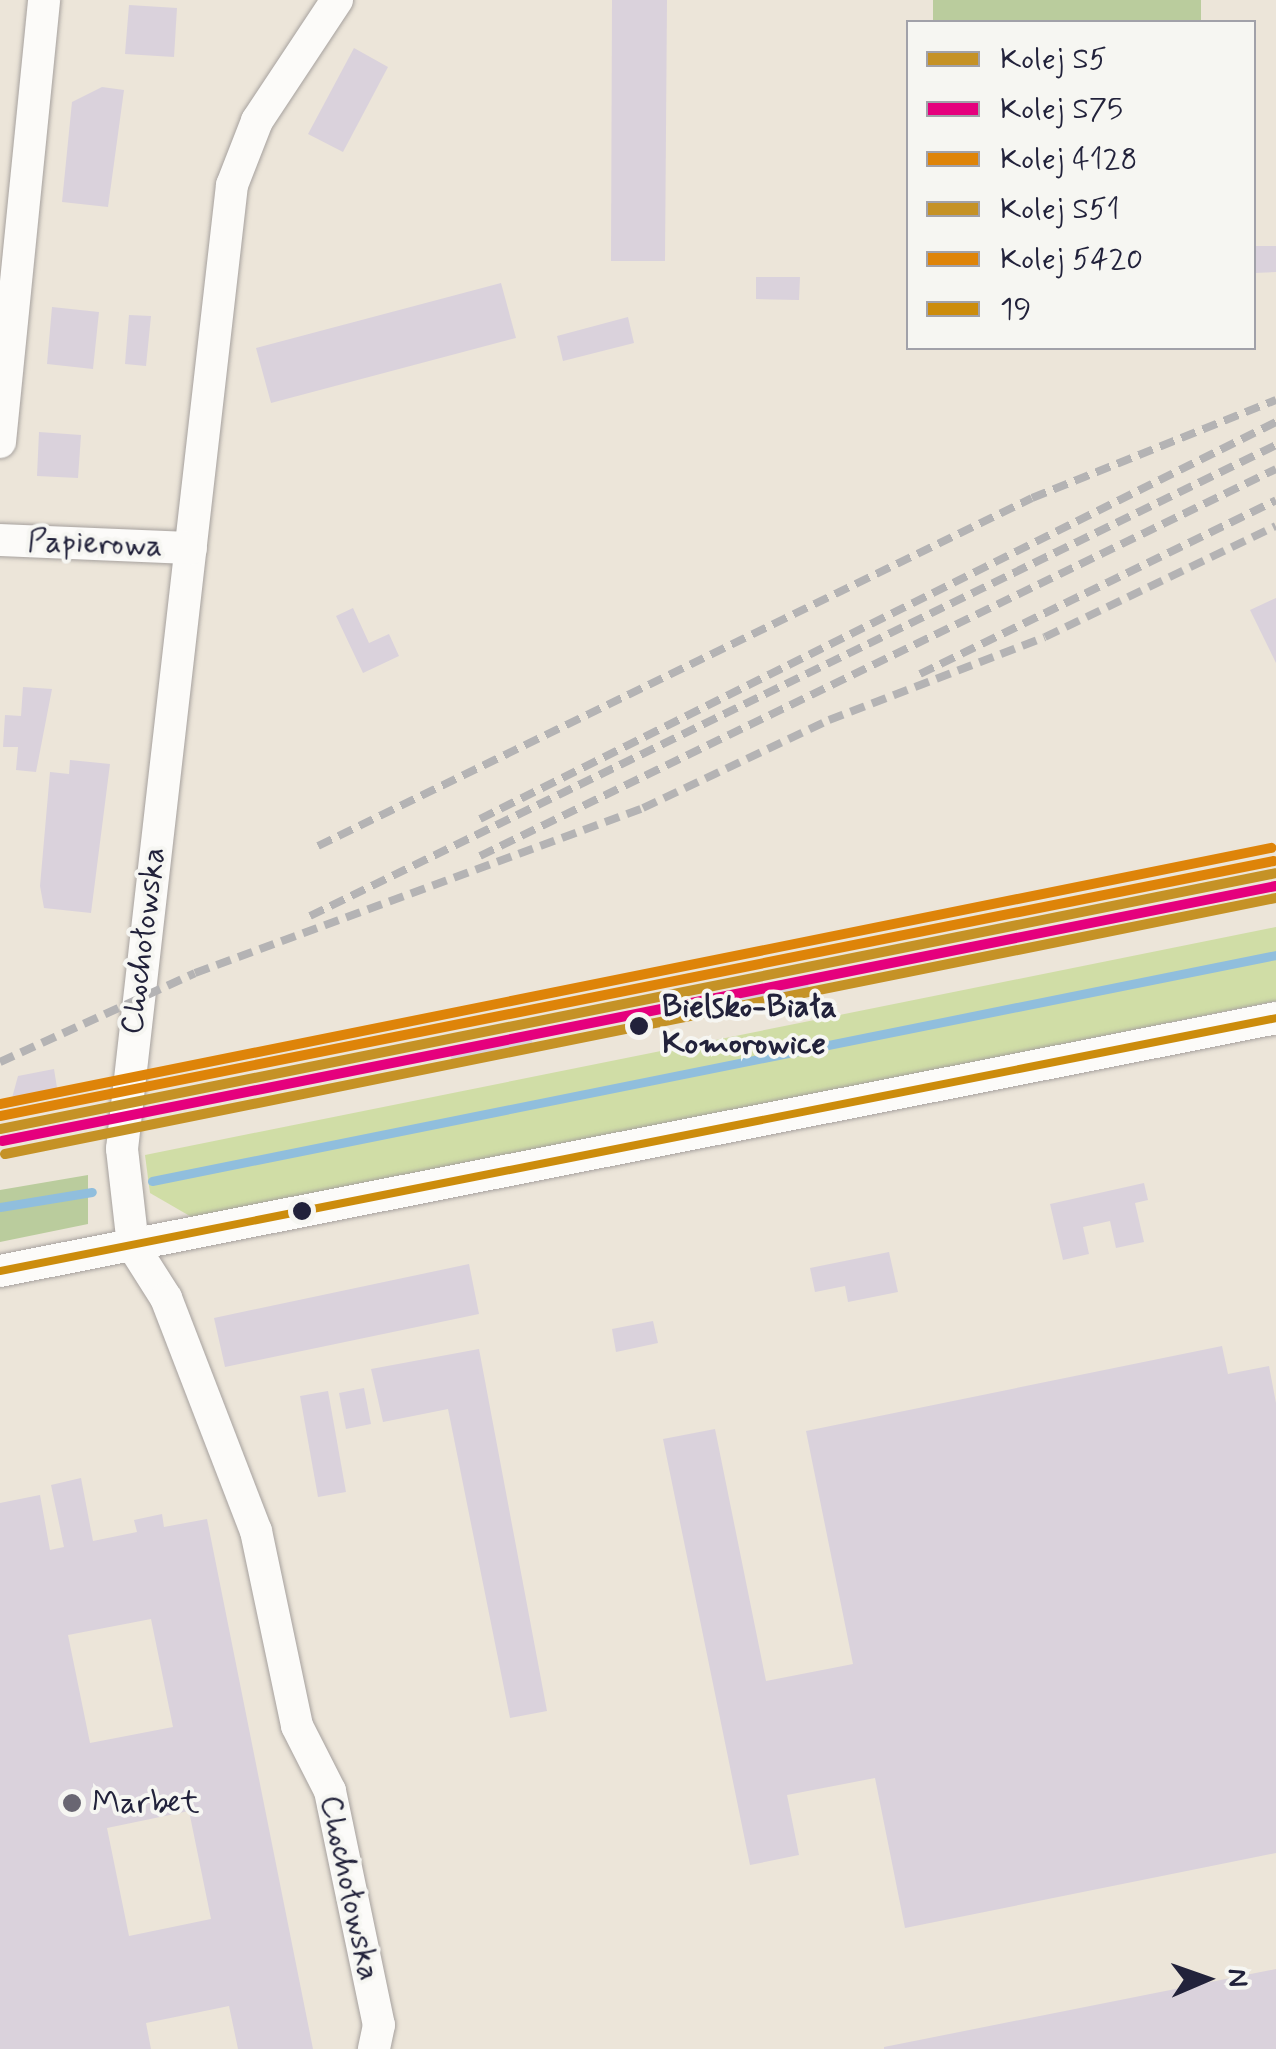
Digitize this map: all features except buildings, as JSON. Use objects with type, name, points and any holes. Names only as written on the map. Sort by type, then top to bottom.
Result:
[{"type":"street","points":[[0,442],[44,0]]},
{"type":"street","name":"Chochołowska","points":[[338,0],[257,121],[232,186],[124,1105],[133,1246],[166,1298],[256,1531],[297,1726],[330,1790],[379,2025],[374,2049]]},
{"type":"street","name":"Papierowa","points":[[0,540],[191,548]]},
{"type":"street","points":[[0,1272],[1276,1018]]},
{"type":"green space","points":[[933,0],[1201,0],[1201,20],[933,20]]},
{"type":"green space","points":[[1276,927],[1276,1001],[195,1219],[150,1193],[145,1155]]},
{"type":"green space","points":[[88,1175],[88,1224],[0,1242],[0,1190]]},
{"type":"waterway","points":[[152,1181],[1276,955]]},
{"type":"waterway","points":[[0,1207],[92,1192]]},
{"type":"railway","points":[[318,846],[1032,498],[1276,400]]},
{"type":"railway","points":[[480,819],[1276,422]]},
{"type":"railway","points":[[310,916],[1276,445]]},
{"type":"railway","points":[[480,856],[1276,469]]},
{"type":"railway","points":[[920,674],[1276,500]]},
{"type":"railway","points":[[0,1062],[195,973],[643,808],[829,720],[1045,637],[1276,526]]},
{"type":"rail line","name":"5420","points":[[0,1104],[1271,848]]},
{"type":"rail line","name":"4128","points":[[0,1116],[1274,861]]},
{"type":"rail line","name":"S5","points":[[0,1129],[1276,873]]},
{"type":"rail line","name":"S75","points":[[2,1141],[1276,886]]},
{"type":"rail line","name":"S51","points":[[5,1154],[1276,898]]},
{"type":"transit line","name":"19","points":[[0,1271],[1276,1018]]},
{"type":"place","name":"Bielsko-Biała Komorowice","points":[[639,1026]]},
{"type":"place","name":"Marbet","points":[[72,1803]]}]
